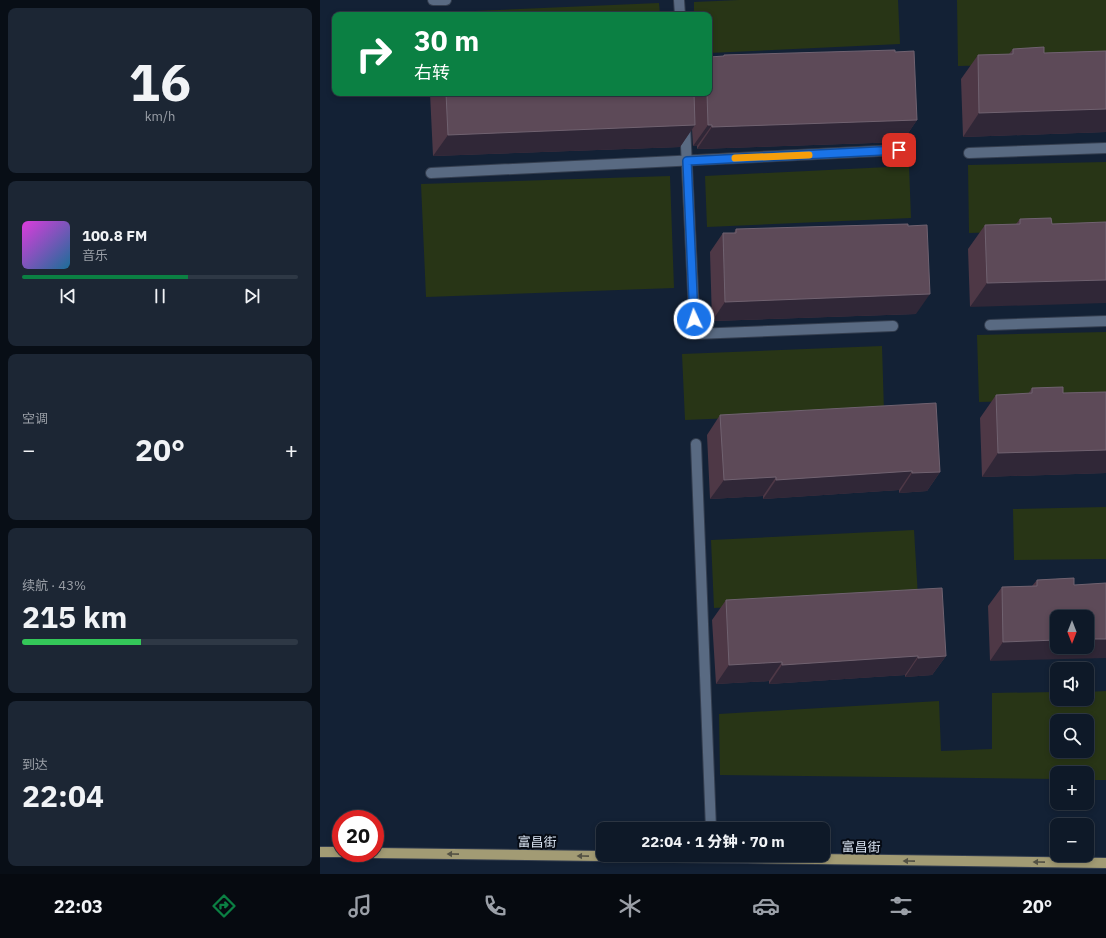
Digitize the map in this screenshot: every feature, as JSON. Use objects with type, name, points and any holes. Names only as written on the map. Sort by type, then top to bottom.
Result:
[{"type":"main road","points":[[320,852],[332,852]]},
{"type":"main road","name":"富昌街","points":[[384,853],[596,855]]},
{"type":"main road","name":"富昌街","points":[[830,858],[1106,864]]},
{"type":"lane","points":[[433,0],[446,0]]},
{"type":"lane","points":[[679,0],[680,12]]},
{"type":"lane","points":[[685,116],[695,334],[893,326]]},
{"type":"lane","points":[[969,153],[1106,148]]},
{"type":"lane","points":[[431,173],[899,150]]},
{"type":"lane","points":[[990,324],[1106,320]]},
{"type":"lane","points":[[696,444],[711,822]]},
{"type":"green space","points":[[739,0],[898,0],[900,44],[712,53],[712,12],[694,12],[694,2]]},
{"type":"green space","points":[[957,0],[1106,0],[1106,63],[958,66]]},
{"type":"green space","points":[[659,3],[660,12],[449,12]]},
{"type":"green space","points":[[1106,162],[1106,229],[969,233],[968,165]]},
{"type":"green space","points":[[909,166],[911,218],[707,227],[705,176]]},
{"type":"green space","points":[[670,176],[674,288],[426,297],[421,184]]},
{"type":"green space","points":[[1106,332],[1106,399],[979,402],[977,335]]},
{"type":"green space","points":[[882,346],[884,412],[685,420],[682,354]]},
{"type":"green space","points":[[1106,507],[1106,559],[1014,560],[1013,509]]},
{"type":"green space","points":[[914,530],[918,597],[714,608],[711,540]]},
{"type":"green space","points":[[1106,691],[1106,780],[1094,780],[1094,766],[1050,766],[1050,779],[720,775],[719,714],[939,701],[941,751],[992,749],[992,693],[1050,692],[1050,706],[1094,706],[1094,692]]},
{"type":"building","points":[[1044,47],[1044,53],[1106,51],[1106,109],[979,113],[978,55],[1013,54],[1013,49]]},
{"type":"building","points":[[895,50],[895,52],[914,51],[917,120],[712,127],[712,125],[708,125],[707,96],[712,96],[712,57],[724,55]]},
{"type":"building","points":[[446,96],[694,96],[695,125],[448,135]]},
{"type":"building","points":[[1051,218],[1052,224],[1106,222],[1106,280],[987,283],[985,225],[1020,224],[1020,219]]},
{"type":"building","points":[[908,224],[908,226],[927,225],[930,294],[725,302],[723,233],[736,233],[736,229]]},
{"type":"building","points":[[1063,387],[1063,393],[1106,392],[1106,450],[998,453],[996,395],[1032,393],[1032,388]]},
{"type":"building","points":[[936,403],[940,472],[912,473],[912,471],[776,480],[776,477],[724,480],[720,415]]},
{"type":"building","points":[[1074,578],[1074,585],[1106,583],[1106,639],[1094,639],[1094,610],[1050,610],[1050,640],[1003,642],[1002,587],[1037,586],[1037,580]]},
{"type":"building","points":[[942,588],[946,656],[918,658],[918,656],[782,665],[782,662],[729,665],[726,600]]},
{"type":"slow traffic","points":[[735,158],[809,155]]},
{"type":"route","points":[[694,319],[687,161],[899,150]]}]
